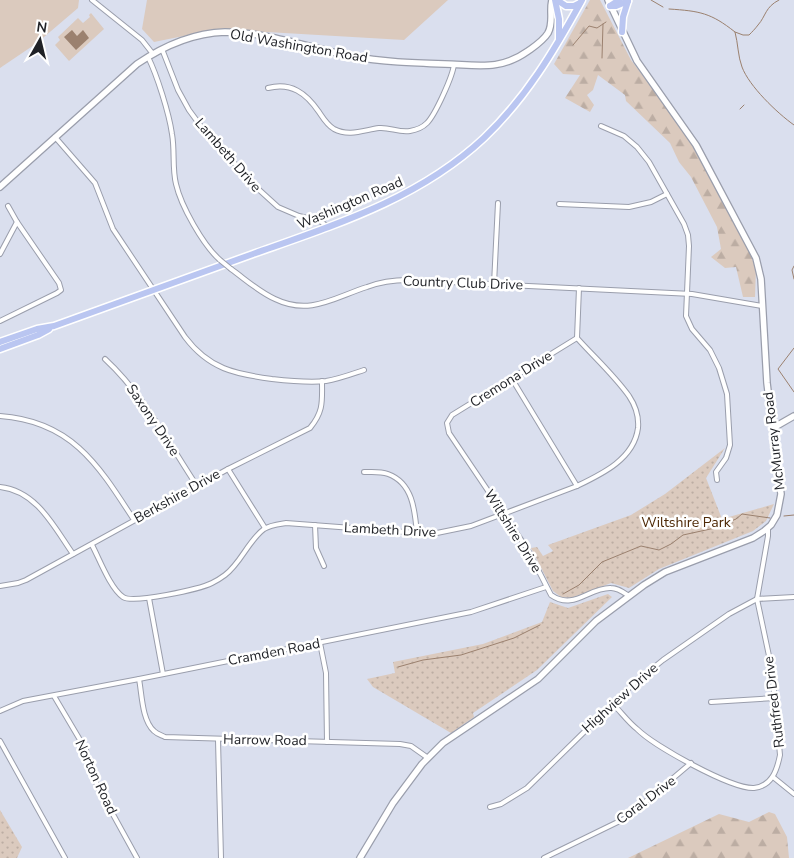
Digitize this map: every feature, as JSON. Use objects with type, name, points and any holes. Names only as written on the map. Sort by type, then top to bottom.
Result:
[{"type":"main road","name":"Old Washington Road","points":[[0,186],[137,64],[162,48],[188,39],[212,33],[240,33],[289,41],[367,58],[501,65],[526,53],[547,34],[552,22],[555,0]]},
{"type":"main road","points":[[555,0],[566,6],[574,6],[581,1]]},
{"type":"main road","points":[[555,0],[560,23],[558,43]]},
{"type":"main road","points":[[609,3],[619,0]]},
{"type":"main road","name":"Washington Road","points":[[0,349],[38,335],[54,326],[328,227],[392,201],[430,180],[460,159],[484,138],[517,102],[542,69],[581,1]]},
{"type":"main road","points":[[609,3],[616,6],[628,1]]},
{"type":"main road","points":[[622,32],[623,17],[628,1]]},
{"type":"main road","name":"McMurray Road","points":[[609,3],[641,67],[699,150],[751,246],[760,271],[767,382],[781,500],[777,515],[768,528]]},
{"type":"main road","name":"Washington Road","points":[[0,342],[37,329],[54,326]]},
{"type":"main road","points":[[773,428],[794,416]]},
{"type":"main road","points":[[360,858],[385,816],[428,758],[451,736],[538,679],[596,621],[665,572],[753,538],[768,528]]},
{"type":"street","points":[[92,0],[148,46],[150,55]]},
{"type":"street","name":"Lambeth Drive","points":[[162,48],[168,59],[178,90],[189,110],[200,125],[256,187],[278,206],[299,216],[320,221],[328,227]]},
{"type":"street","name":"Country Club Drive","points":[[150,55],[172,134],[174,172],[178,191],[201,236],[220,260],[277,300],[302,306],[326,303],[366,287],[399,280],[686,293],[762,306]]},
{"type":"street","points":[[268,88],[282,86],[300,92],[307,97],[330,126],[339,131],[357,132],[382,128],[407,132],[418,129],[429,120],[451,77],[454,64]]},
{"type":"street","points":[[601,126],[624,136],[637,147],[649,162],[684,224],[688,235],[686,316],[692,328],[710,350],[727,394],[730,445],[726,458],[716,472],[717,480]]},
{"type":"street","points":[[55,136],[95,183],[113,229],[189,343],[204,357],[228,371],[297,382],[322,381],[364,370]]},
{"type":"street","points":[[559,204],[629,207],[651,202],[667,194]]},
{"type":"street","points":[[494,284],[498,203]]},
{"type":"street","points":[[0,321],[58,294],[61,290],[59,283],[8,206]]},
{"type":"street","points":[[0,254],[17,222]]},
{"type":"street","points":[[577,338],[579,288]]},
{"type":"street","name":"Lambeth Drive","points":[[266,528],[286,523],[417,534],[452,531],[471,526],[577,486],[621,460],[631,449],[637,436],[638,422],[636,410],[629,396],[577,338]]},
{"type":"street","name":"Cremona Drive","points":[[447,423],[452,415],[577,338]]},
{"type":"street","name":"Saxony Drive","points":[[105,359],[123,376],[197,486]]},
{"type":"street","points":[[512,379],[577,486]]},
{"type":"street","name":"Berkshire Drive","points":[[0,586],[26,580],[228,469],[310,428],[321,411],[322,381]]},
{"type":"street","points":[[0,416],[36,422],[72,441],[90,457],[134,520]]},
{"type":"street","name":"Wiltshire Drive","points":[[447,423],[449,432],[528,550],[546,587],[556,598],[566,602],[610,588],[621,590],[629,596]]},
{"type":"street","points":[[92,544],[116,590],[124,598],[133,600],[149,598],[210,584],[218,580],[236,565],[253,540],[266,528],[228,469]]},
{"type":"street","points":[[364,472],[389,474],[398,480],[409,492],[414,505],[417,534]]},
{"type":"street","points":[[0,487],[16,491],[29,498],[41,508],[73,554]]},
{"type":"street","points":[[315,525],[316,548],[324,566]]},
{"type":"street","name":"Ruthfred Drive","points":[[768,528],[757,599],[772,670],[775,698],[780,755],[774,777]]},
{"type":"street","name":"Cramden Road","points":[[0,711],[23,701],[471,612],[546,587]]},
{"type":"street","points":[[149,598],[163,674]]},
{"type":"street","points":[[757,599],[794,598]]},
{"type":"street","name":"Highview Drive","points":[[490,807],[501,804],[527,788],[581,732],[631,686],[663,660],[729,614],[757,599]]},
{"type":"street","points":[[320,643],[326,673],[326,742]]},
{"type":"street","name":"Harrow Road","points":[[139,679],[149,725],[155,732],[165,737],[400,744],[411,746],[428,758]]},
{"type":"street","name":"Norton Road","points":[[54,696],[86,750],[92,774],[137,858]]},
{"type":"street","points":[[711,702],[775,698]]},
{"type":"street","points":[[613,704],[637,730],[655,743],[691,763],[742,787],[755,788],[765,784],[774,777],[794,794]]},
{"type":"street","points":[[218,740],[221,858]]},
{"type":"street","points":[[0,741],[65,858]]},
{"type":"street","name":"Coral Drive","points":[[544,858],[626,818],[691,763]]},
{"type":"green space","points":[[0,0],[79,0],[78,8],[37,43],[0,68]]},
{"type":"green space","points":[[147,0],[448,0],[404,40],[218,29],[154,42],[142,29]]},
{"type":"green space","points":[[590,0],[600,0],[631,60],[674,117],[704,164],[748,248],[756,269],[755,297],[743,297],[736,267],[725,268],[711,257],[721,249],[717,227],[691,177],[679,162],[670,143],[626,101],[625,95],[598,75],[593,90],[587,95],[594,105],[590,112],[565,98],[580,75],[563,74],[554,64]]},
{"type":"green space","points":[[91,13],[104,29],[69,61],[55,45],[60,40],[58,37],[78,18],[83,23],[90,17]]},
{"type":"green space","name":"Wiltshire Park","points":[[725,448],[706,478],[722,519],[774,504],[766,521],[753,531],[659,569],[629,588],[611,583],[571,598],[561,597],[553,591],[531,548],[537,547],[543,556],[553,551],[548,545],[631,515],[665,494]]},
{"type":"green space","points":[[608,594],[612,597],[537,670],[473,713],[474,717],[451,733],[373,687],[367,679],[395,673],[393,662],[483,644],[542,622],[550,602],[568,608]]},
{"type":"green space","points":[[0,810],[22,847],[17,858],[0,858]]},
{"type":"green space","points":[[769,812],[775,814],[787,837],[789,858],[628,858],[719,814],[749,822]]},
{"type":"shaded area","points":[[72,30],[77,36],[83,30],[89,38],[76,50],[64,37]]},
{"type":"waterway","points":[[651,0],[663,7]]},
{"type":"waterway","points":[[735,32],[749,35],[761,22],[768,9],[779,0]]},
{"type":"waterway","points":[[669,9],[705,14],[735,32],[741,63],[751,82],[764,99],[794,125]]},
{"type":"waterway","points":[[573,45],[589,26],[597,28],[606,22]]},
{"type":"waterway","points":[[602,58],[603,24]]},
{"type":"waterway","points":[[740,109],[744,105]]},
{"type":"waterway","points":[[794,266],[792,270],[794,279]]},
{"type":"waterway","points":[[794,348],[778,369],[794,392]]},
{"type":"waterway","points":[[563,594],[579,585],[602,562],[641,546],[659,550],[683,535],[715,528],[736,519],[742,514],[770,518]]},
{"type":"waterway","points":[[784,516],[794,515]]},
{"type":"waterway","points":[[398,667],[423,660],[461,655],[514,638],[540,625]]}]
